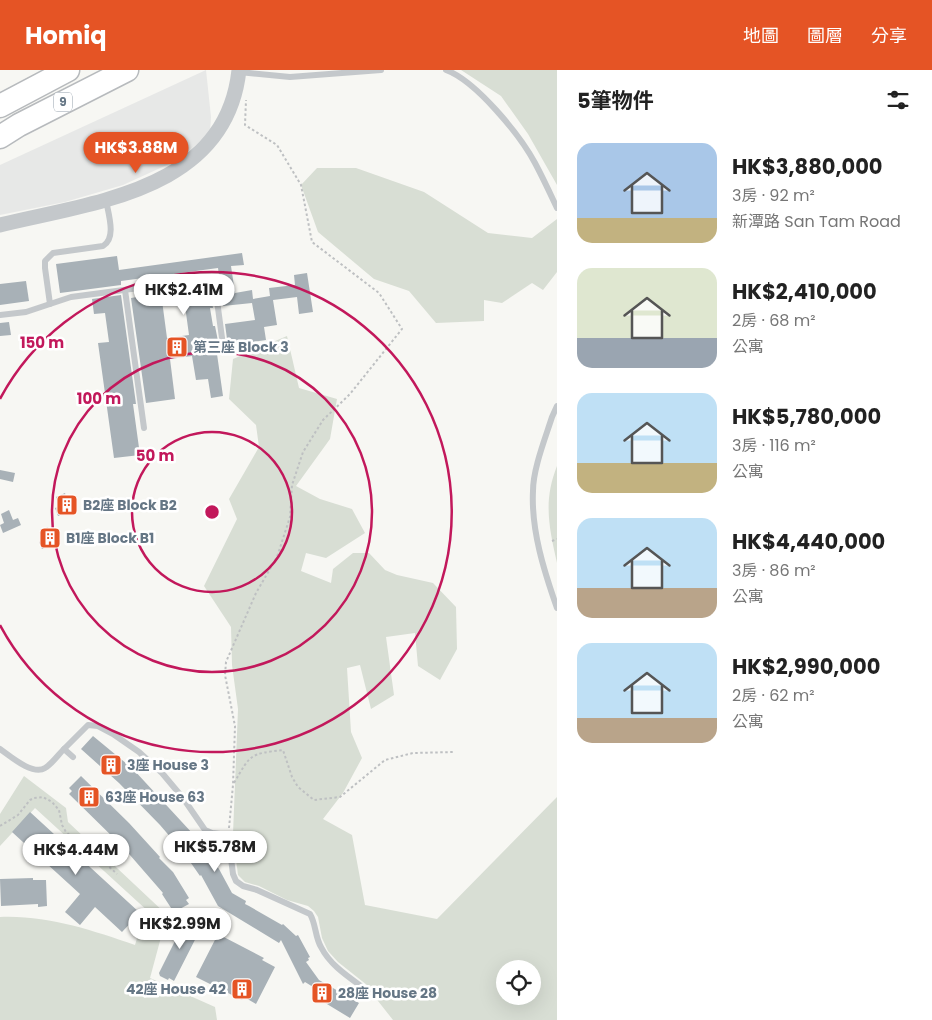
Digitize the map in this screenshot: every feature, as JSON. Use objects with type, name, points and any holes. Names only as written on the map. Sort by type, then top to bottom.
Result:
[{"type":"highway","name":"9","points":[[0,106],[68,70]]},
{"type":"highway","name":"9","points":[[0,137],[27,121],[127,70]]},
{"type":"street","points":[[0,225],[106,200],[157,181],[182,167],[214,137],[234,95],[239,71]]},
{"type":"lane","points":[[239,71],[290,77],[381,70]]},
{"type":"lane","points":[[446,70],[461,78],[505,120],[535,162],[557,208]]},
{"type":"lane","points":[[50,304],[45,261],[53,253],[100,246],[108,242],[111,236],[106,200]]},
{"type":"lane","points":[[0,315],[26,312],[71,297],[214,278],[222,338]]},
{"type":"lane","points":[[125,290],[144,428]]},
{"type":"lane","points":[[557,406],[549,425],[533,490],[533,514],[540,551],[557,608]]},
{"type":"lane","points":[[0,760],[3,751],[28,768],[36,771],[45,768],[84,727],[91,724],[126,742],[151,762],[173,785],[205,830],[228,835],[233,874],[236,881],[243,886],[257,890],[310,914],[313,919],[317,940],[324,954],[335,966],[368,992]]},
{"type":"lane","points":[[64,749],[73,757]]},
{"type":"path","points":[[228,835],[233,786],[235,726],[225,675],[226,662],[256,593],[277,557],[290,516],[292,484],[303,452],[323,420],[350,394],[402,328],[380,293],[312,242],[301,185],[277,145],[245,126],[246,99]]},
{"type":"path","points":[[552,541],[557,539]]},
{"type":"path","points":[[233,786],[248,759],[260,752],[284,750],[292,777],[298,787],[314,800],[340,797],[385,760],[413,753],[454,752]]},
{"type":"path","points":[[0,826],[18,814],[30,800],[44,797],[59,810],[66,832],[73,838],[82,841],[90,852],[117,874]]},
{"type":"shaded area","points":[[206,70],[211,117],[210,132],[180,159],[123,185],[65,202],[0,215],[0,165]]},
{"type":"shaded area","points":[[461,70],[557,70],[557,185],[528,134],[501,96]]},
{"type":"shaded area","points":[[317,168],[356,168],[424,192],[488,233],[532,238],[557,219],[557,272],[543,290],[532,283],[502,303],[484,300],[484,321],[436,323],[409,291],[374,279],[318,232],[301,185]]},
{"type":"shaded area","points":[[287,336],[299,388],[337,399],[330,439],[296,486],[320,499],[352,509],[365,533],[326,558],[306,553],[301,571],[331,583],[333,569],[353,553],[369,553],[385,570],[397,575],[433,583],[456,607],[457,649],[440,680],[418,666],[415,633],[386,637],[394,695],[371,709],[360,665],[347,668],[351,732],[362,758],[343,793],[323,819],[352,835],[365,905],[437,919],[557,797],[557,1020],[393,1020],[378,1001],[372,989],[338,962],[328,951],[322,938],[318,917],[314,911],[308,906],[287,900],[259,886],[245,882],[238,875],[233,834],[238,709],[232,665],[231,627],[204,586],[237,519],[229,499],[259,447],[256,425],[229,399],[233,359]]},
{"type":"shaded area","points":[[557,466],[557,563],[550,526],[549,503],[550,491]]},
{"type":"shaded area","points":[[24,776],[66,808],[68,822],[167,915],[150,978],[215,1007],[217,1020],[0,1020],[0,917],[35,918],[52,921],[135,945],[142,922],[150,913],[35,808],[0,846],[0,814]]},
{"type":"building","points":[[242,253],[244,265],[231,266],[235,293],[252,290],[253,299],[270,296],[269,288],[295,285],[294,275],[307,273],[313,312],[299,314],[297,297],[273,300],[277,325],[264,327],[266,340],[216,347],[223,396],[211,398],[208,379],[196,380],[192,356],[170,359],[175,399],[146,403],[131,298],[161,293],[167,338],[189,335],[183,291],[210,287],[213,308],[210,308],[213,326],[215,326],[218,341],[222,343],[227,339],[225,324],[255,320],[252,303],[223,306],[218,268],[121,281],[121,285],[60,293],[56,264],[117,256],[119,270]]},
{"type":"building","points":[[26,281],[29,301],[0,305],[0,284]]},
{"type":"building","points":[[121,295],[136,404],[133,404],[140,455],[114,458],[98,343],[109,342],[105,313],[94,314],[92,299]]},
{"type":"building","points":[[9,322],[11,335],[0,336],[0,323]]},
{"type":"building","points":[[0,470],[15,473],[13,482],[0,479]]},
{"type":"building","name":"B2座 Block B2","points":[[65,493],[68,503],[73,501],[76,509],[58,516],[55,508],[60,506],[56,497]]},
{"type":"building","points":[[9,510],[13,520],[18,518],[21,525],[3,533],[0,525],[4,523],[1,514]]},
{"type":"building","name":"B1座 Block B1","points":[[48,527],[52,536],[57,534],[60,542],[42,549],[39,542],[43,540],[40,530]]},
{"type":"building","points":[[93,736],[133,769],[193,834],[219,869],[232,893],[246,901],[245,904],[283,924],[296,936],[298,935],[310,957],[306,962],[319,980],[359,1003],[350,1018],[317,998],[315,996],[318,990],[305,982],[303,984],[281,940],[279,943],[218,906],[201,875],[160,825],[119,783],[81,749]]},
{"type":"building","points":[[81,776],[129,823],[173,872],[189,898],[186,900],[189,904],[173,911],[163,893],[123,847],[69,794],[72,791],[69,788]]},
{"type":"building","points":[[30,812],[140,913],[122,932],[95,907],[80,925],[65,912],[80,894],[12,832]]},
{"type":"building","points":[[33,878],[33,880],[46,880],[47,906],[38,907],[38,904],[1,906],[0,879]]},
{"type":"building","points":[[186,919],[202,926],[174,981],[169,978],[168,980],[160,976],[159,973]]},
{"type":"building","points":[[218,934],[264,958],[262,960],[275,967],[256,1004],[244,997],[242,1000],[196,977]]},
{"type":"place","name":"第三座 Block 3","points":[[177,347]]},
{"type":"place","name":"B2座 Block B2","points":[[67,505]]},
{"type":"place","name":"B1座 Block B1","points":[[50,538]]},
{"type":"place","name":"3座 House 3","points":[[111,765]]},
{"type":"place","name":"63座 House 63","points":[[89,797]]},
{"type":"place","name":"42座 House 42","points":[[242,989]]},
{"type":"place","name":"28座 House 28","points":[[322,993]]}]
